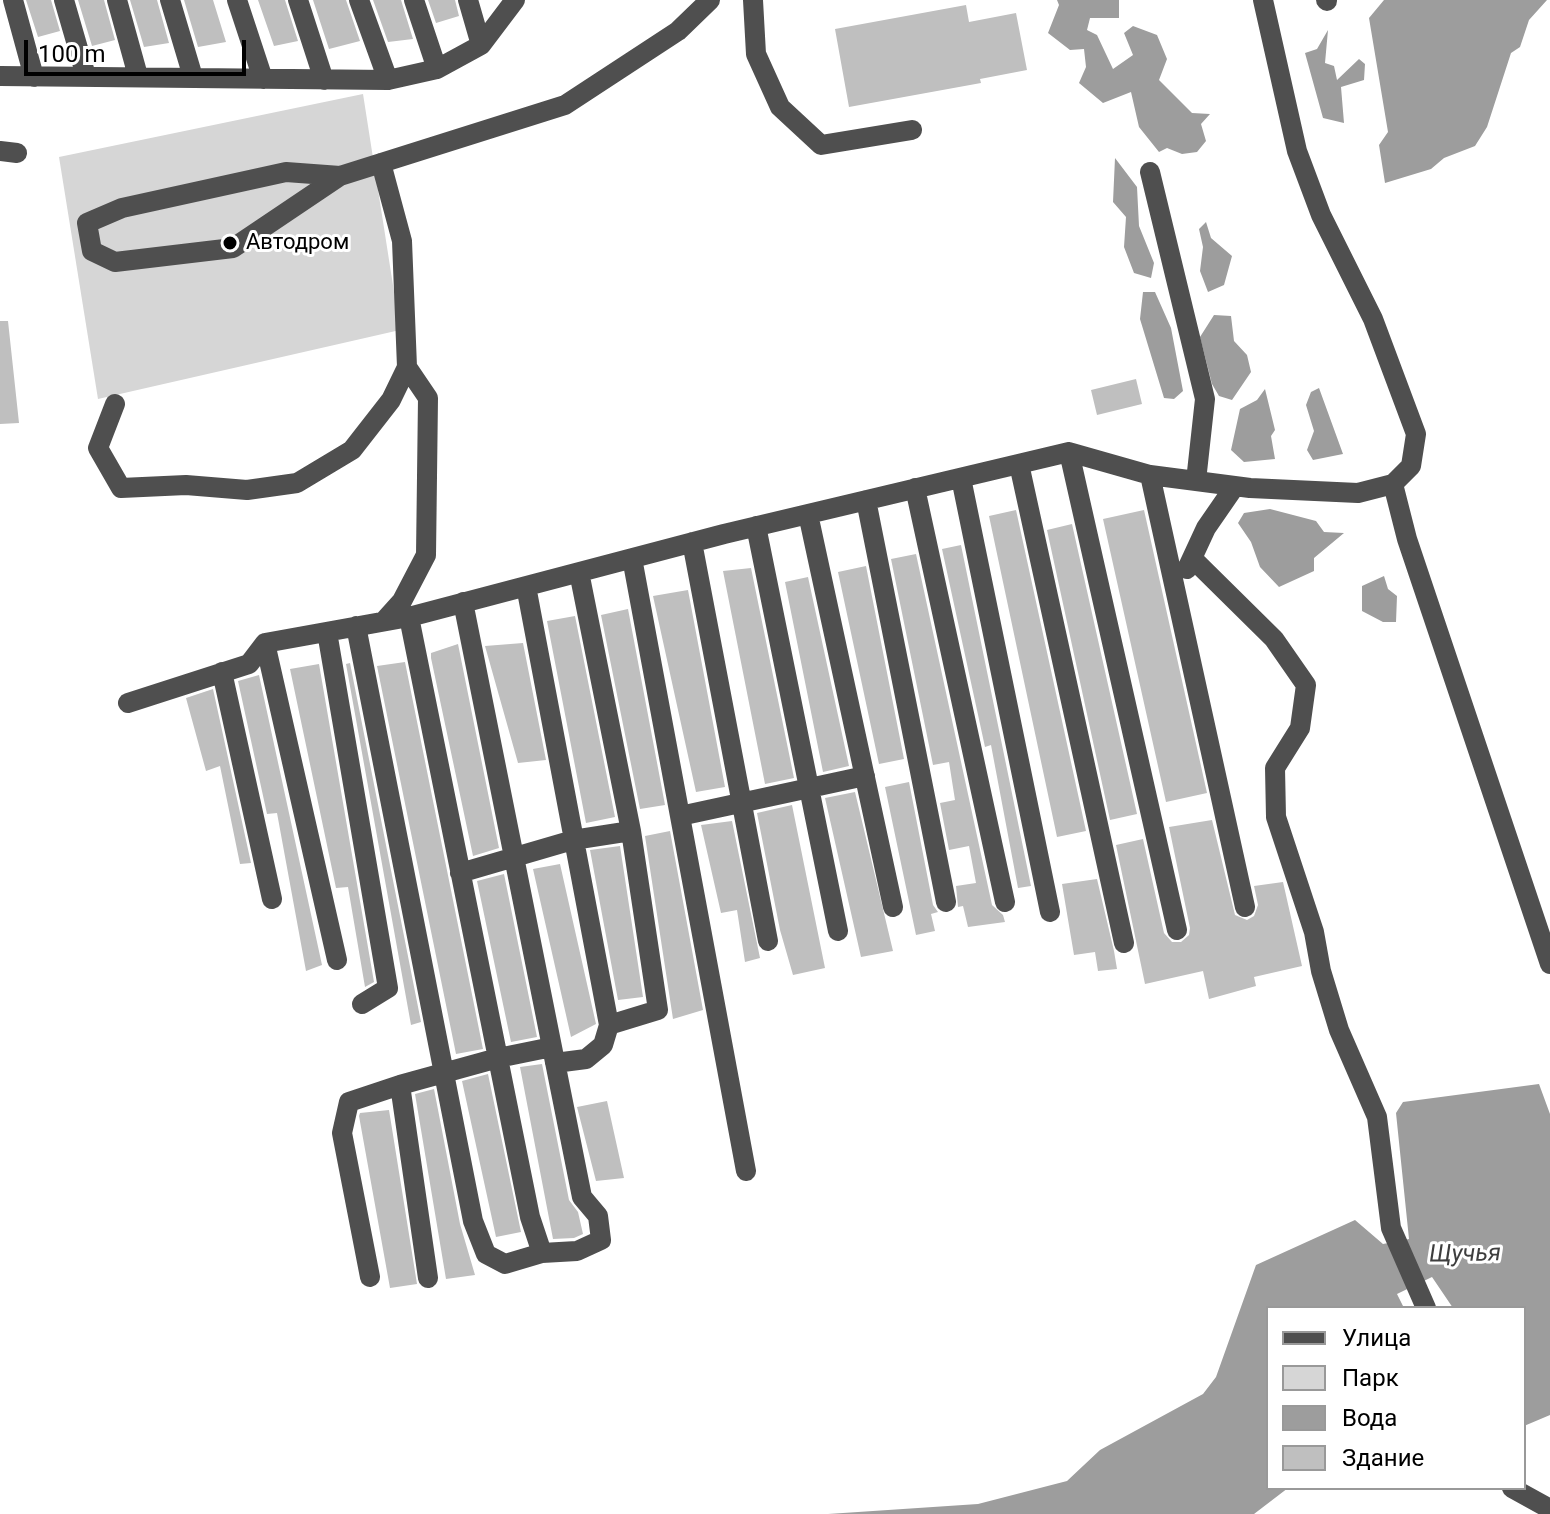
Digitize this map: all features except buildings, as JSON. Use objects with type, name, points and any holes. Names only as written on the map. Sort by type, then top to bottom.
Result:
[{"type":"street","points":[[13,0],[34,77]]},
{"type":"street","points":[[64,0],[86,76]]},
{"type":"street","points":[[117,0],[138,76]]},
{"type":"street","points":[[170,0],[193,77]]},
{"type":"street","points":[[237,0],[263,79]]},
{"type":"street","points":[[298,0],[324,80]]},
{"type":"street","points":[[359,0],[388,80]]},
{"type":"street","points":[[414,0],[437,69]]},
{"type":"street","points":[[468,0],[481,45]]},
{"type":"street","points":[[0,76],[388,80],[437,69],[481,45],[515,0]]},
{"type":"street","points":[[340,176],[286,172],[122,208],[87,223],[92,251],[115,262],[233,248],[340,176],[565,105],[678,31],[710,0]]},
{"type":"street","points":[[753,0],[756,54],[780,107],[821,145],[912,130]]},
{"type":"street","points":[[128,703],[249,664],[265,643],[409,617],[756,526],[1069,452],[1150,475],[1235,486],[1358,493],[1393,484],[1411,466],[1416,434],[1373,319],[1321,215],[1297,151],[1263,0]]},
{"type":"street","points":[[115,404],[98,448],[121,488],[186,485],[247,490],[297,483],[352,450],[391,400],[407,367],[402,241],[381,163]]},
{"type":"street","points":[[1150,172],[1205,399],[1196,481]]},
{"type":"street","points":[[384,621],[402,601],[426,555],[428,398],[407,367]]},
{"type":"street","points":[[1069,452],[1177,930]]},
{"type":"street","points":[[1019,464],[1124,943]]},
{"type":"street","points":[[1150,475],[1245,907]]},
{"type":"street","points":[[961,478],[1050,912]]},
{"type":"street","points":[[1393,484],[1407,539],[1550,964]]},
{"type":"street","points":[[1176,591],[1206,528],[1235,486]]},
{"type":"street","points":[[915,488],[1005,902]]},
{"type":"street","points":[[866,500],[946,902]]},
{"type":"street","points":[[808,514],[893,907]]},
{"type":"street","points":[[756,526],[838,931]]},
{"type":"street","points":[[692,542],[768,941]]},
{"type":"street","points":[[632,558],[746,1171]]},
{"type":"street","points":[[1192,558],[1274,639],[1306,685],[1300,728],[1275,768],[1276,817],[1314,932],[1321,971],[1339,1030],[1377,1117],[1391,1228],[1423,1301]]},
{"type":"street","points":[[579,572],[631,831],[658,1010],[609,1025]]},
{"type":"street","points":[[370,1277],[342,1133],[349,1102],[498,1058],[554,1055],[586,1059],[603,1045],[609,1025],[526,586]]},
{"type":"street","points":[[356,626],[473,1221],[486,1254],[505,1264],[542,1253],[577,1251],[601,1240],[598,1216],[582,1197],[463,602]]},
{"type":"street","points":[[409,617],[530,1217],[542,1253]]},
{"type":"street","points":[[327,632],[388,988],[362,1004]]},
{"type":"street","points":[[265,643],[337,960]]},
{"type":"street","points":[[222,672],[272,899]]},
{"type":"street","points":[[680,816],[865,776]]},
{"type":"street","points":[[460,873],[573,840],[631,831]]},
{"type":"street","points":[[400,1085],[428,1278]]},
{"type":"street","points":[[1516,1490],[1550,1509]]},
{"type":"green space","name":"Автодром","points":[[363,94],[400,330],[98,399],[59,157]]},
{"type":"water","points":[[1057,0],[1119,0],[1119,18],[1090,18],[1087,30],[1097,35],[1113,69],[1133,55],[1124,33],[1133,26],[1157,35],[1167,59],[1159,80],[1192,113],[1210,114],[1201,124],[1206,141],[1197,152],[1182,154],[1167,148],[1159,152],[1139,127],[1131,92],[1103,103],[1079,83],[1086,67],[1084,49],[1070,50],[1048,33],[1059,5]]},
{"type":"water","points":[[1384,0],[1547,0],[1529,20],[1520,47],[1511,53],[1487,127],[1475,146],[1444,158],[1431,169],[1385,183],[1379,145],[1388,132],[1369,18]]},
{"type":"water","points":[[1328,30],[1325,63],[1334,66],[1337,80],[1359,59],[1365,64],[1364,80],[1341,87],[1344,123],[1323,118],[1305,53],[1317,49]]},
{"type":"water","points":[[1115,158],[1137,187],[1139,226],[1154,263],[1151,278],[1134,273],[1124,247],[1126,217],[1113,202]]},
{"type":"water","points":[[1206,222],[1211,238],[1232,256],[1224,285],[1208,292],[1200,271],[1203,247],[1199,229]]},
{"type":"water","points":[[1143,292],[1155,292],[1171,328],[1183,391],[1174,399],[1164,398],[1140,319]]},
{"type":"water","points":[[1214,315],[1231,316],[1234,341],[1247,355],[1251,372],[1232,400],[1219,396],[1212,384],[1200,337]]},
{"type":"water","points":[[1319,388],[1343,454],[1313,460],[1307,450],[1314,431],[1306,405],[1311,392]]},
{"type":"water","points":[[1265,389],[1275,430],[1271,436],[1275,459],[1244,462],[1231,450],[1240,409],[1257,400]]},
{"type":"water","points":[[1270,509],[1316,521],[1324,532],[1344,533],[1314,558],[1314,571],[1279,587],[1260,567],[1251,542],[1238,523],[1244,513]]},
{"type":"water","points":[[1384,576],[1388,589],[1397,596],[1396,622],[1383,622],[1362,611],[1362,586]]},
{"type":"water","name":"Щучья","points":[[1539,1084],[1550,1114],[1550,1415],[1526,1425],[1526,1306],[1452,1306],[1432,1277],[1397,1294],[1403,1306],[1266,1306],[1266,1490],[1285,1490],[1254,1514],[828,1514],[978,1504],[1067,1481],[1100,1450],[1203,1394],[1216,1377],[1256,1265],[1355,1220],[1383,1244],[1409,1239],[1396,1113],[1403,1102]]},
{"type":"place","name":"Автодром","points":[[230,243]]}]
